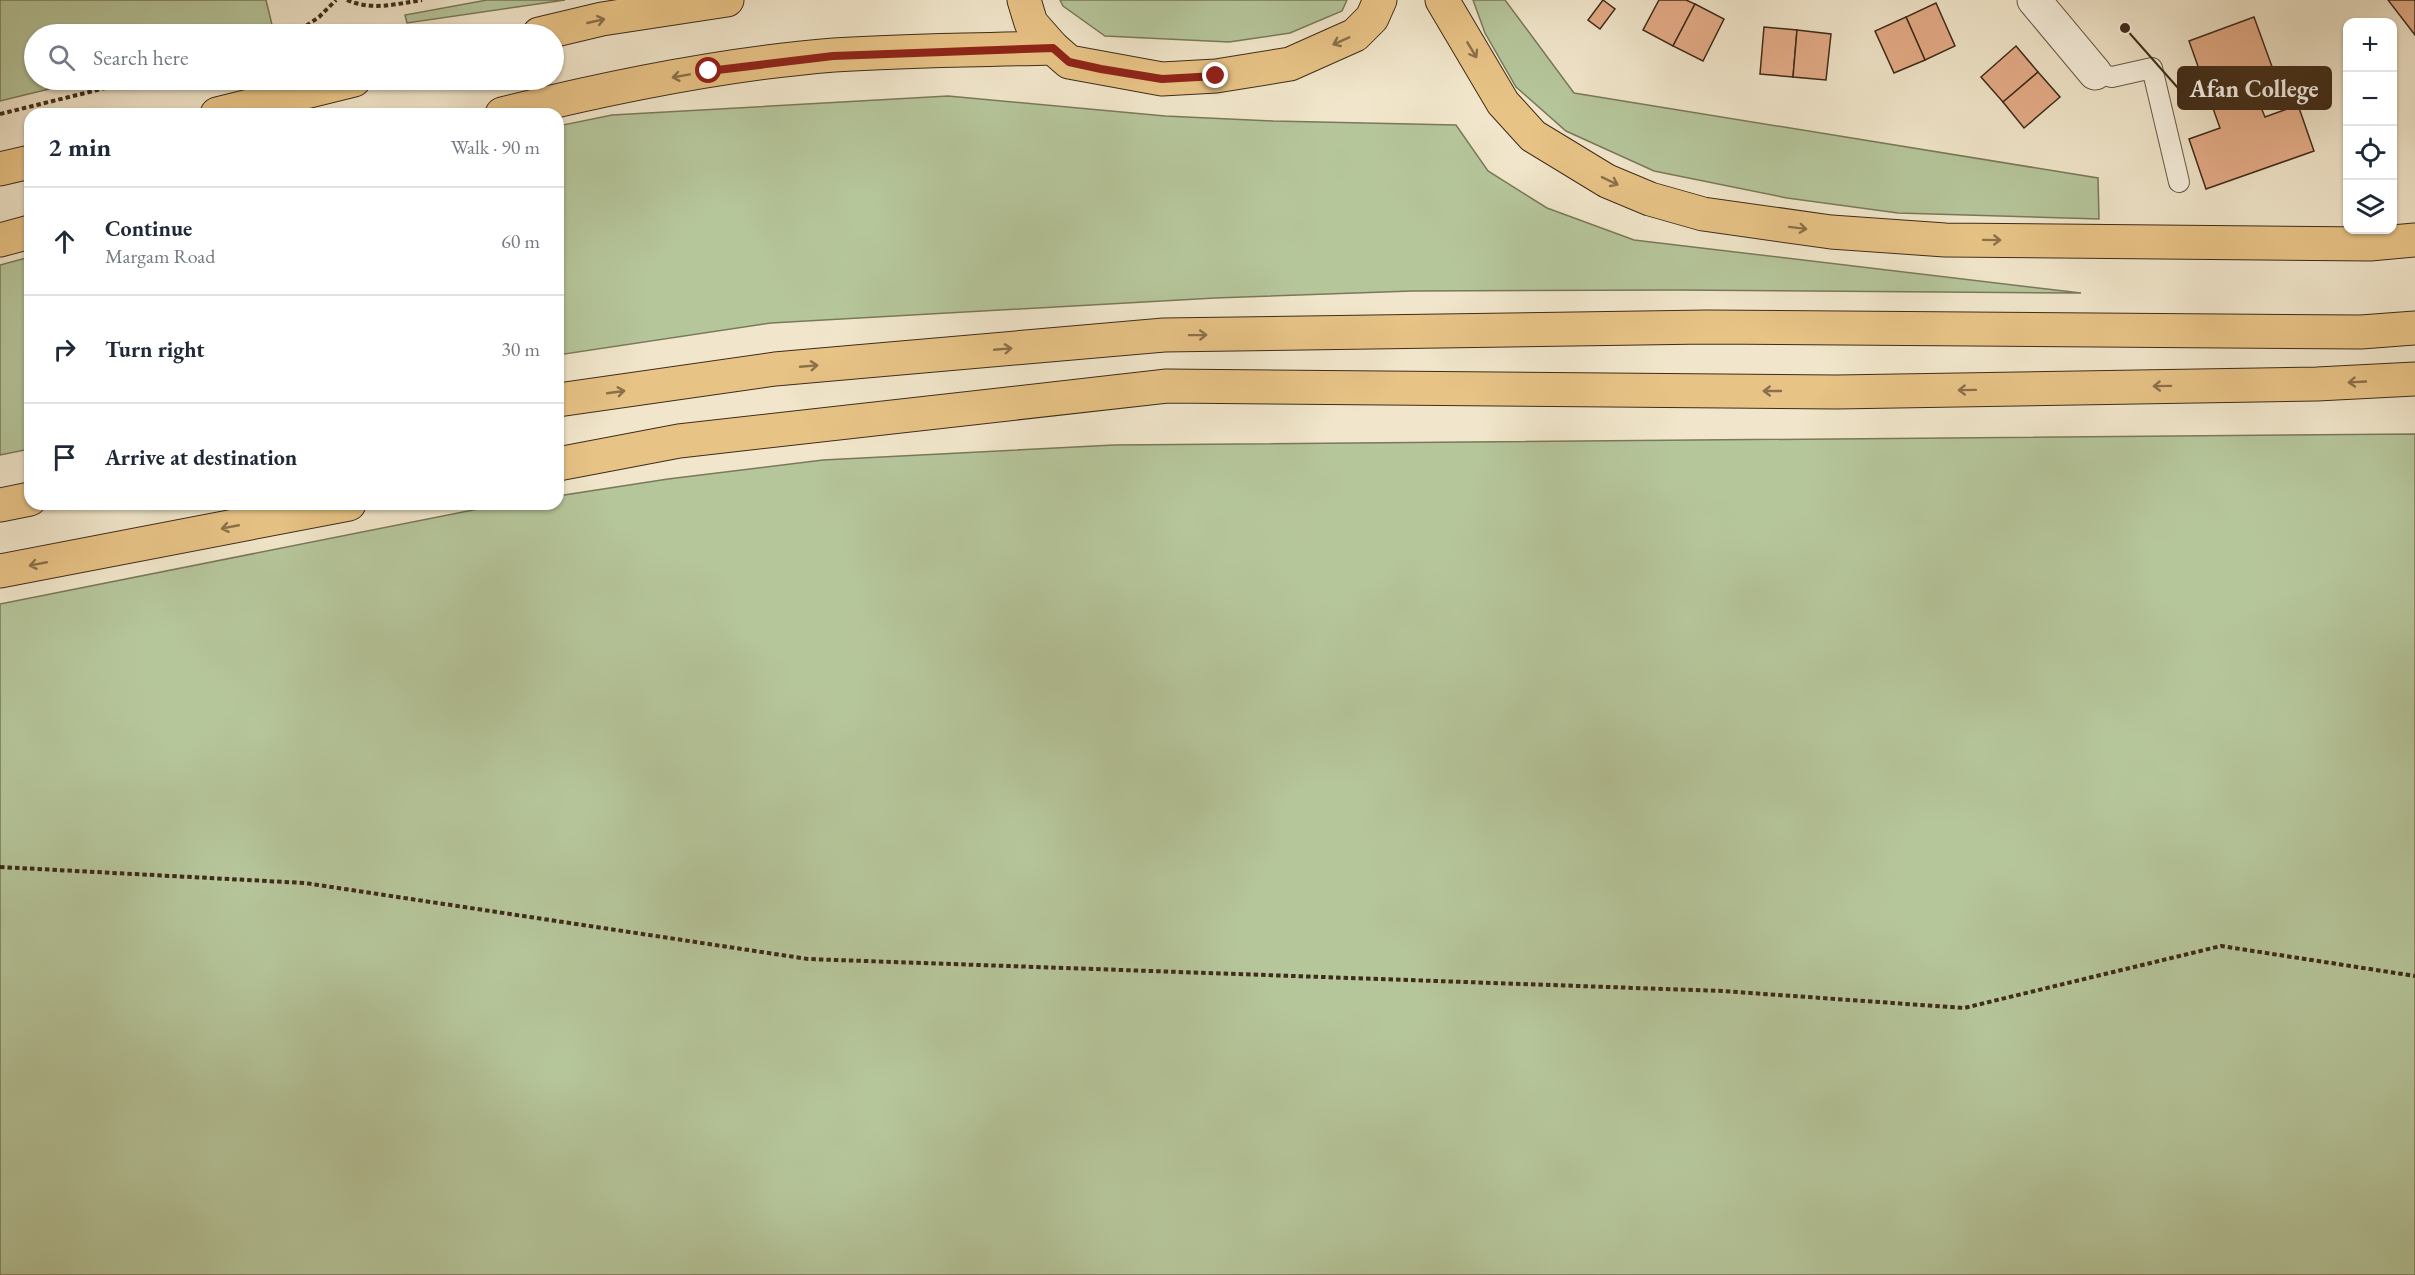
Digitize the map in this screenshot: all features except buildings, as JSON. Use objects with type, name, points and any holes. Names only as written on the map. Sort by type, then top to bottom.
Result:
[{"type":"main road","points":[[564,28],[602,19],[727,0]]},
{"type":"main road","points":[[1023,0],[1031,23],[1069,62],[1162,79],[1216,76],[1290,64],[1355,35],[1372,18],[1380,0]]},
{"type":"main road","points":[[1442,0],[1503,103],[1533,136],[1607,181],[1650,199],[1703,214],[1831,232],[1945,240],[2370,244],[2415,240]]},
{"type":"main road","points":[[525,108],[592,91],[709,71],[833,56],[1053,48]]},
{"type":"main road","points":[[241,108],[314,90]]},
{"type":"main road","points":[[0,170],[24,164]]},
{"type":"main road","points":[[0,240],[24,234]]},
{"type":"main road","points":[[564,399],[775,369],[1164,335],[1707,327],[2349,332],[2415,328]]},
{"type":"main road","points":[[564,463],[679,441],[1167,387],[1838,392],[2317,384],[2415,379]]},
{"type":"main road","points":[[0,505],[24,500]]},
{"type":"main road","points":[[0,571],[318,510]]},
{"type":"street","points":[[2034,0],[2095,73]]},
{"type":"lane","points":[[2095,73],[2112,77],[2152,68],[2179,182]]},
{"type":"path","points":[[309,24],[336,0]]},
{"type":"path","points":[[347,0],[378,8],[422,0]]},
{"type":"path","points":[[24,108],[97,90]]},
{"type":"path","points":[[0,114],[24,108]]},
{"type":"path","points":[[0,867],[305,883],[808,959],[1722,991],[1964,1008],[2221,946],[2415,976]]},
{"type":"green space","points":[[0,0],[266,0],[272,24],[24,24],[24,90],[45,90],[0,101]]},
{"type":"green space","points":[[487,0],[565,0],[407,23],[405,15]]},
{"type":"green space","points":[[1060,0],[1347,0],[1342,11],[1290,33],[1229,42],[1105,36],[1063,6]]},
{"type":"green space","points":[[1473,0],[1505,0],[1574,93],[2098,178],[2099,219],[1898,213],[1787,198],[1654,171],[1566,131],[1516,87],[1485,33]]},
{"type":"green space","points":[[948,96],[1165,116],[1456,125],[1488,171],[1547,208],[1634,240],[2081,293],[1412,291],[1215,298],[771,323],[564,354],[564,125],[612,115]]},
{"type":"green space","points":[[24,259],[24,450],[0,455],[0,265]]},
{"type":"green space","points":[[2415,434],[2415,1275],[0,1275],[0,604],[473,510],[564,510],[564,495],[668,479],[823,460],[1114,445]]},
{"type":"place","name":"Afan College","points":[[2125,28]]},
{"type":"route","points":[[709,71],[833,56],[1053,48],[1069,62],[1101,69],[1162,79],[1216,76]]}]
